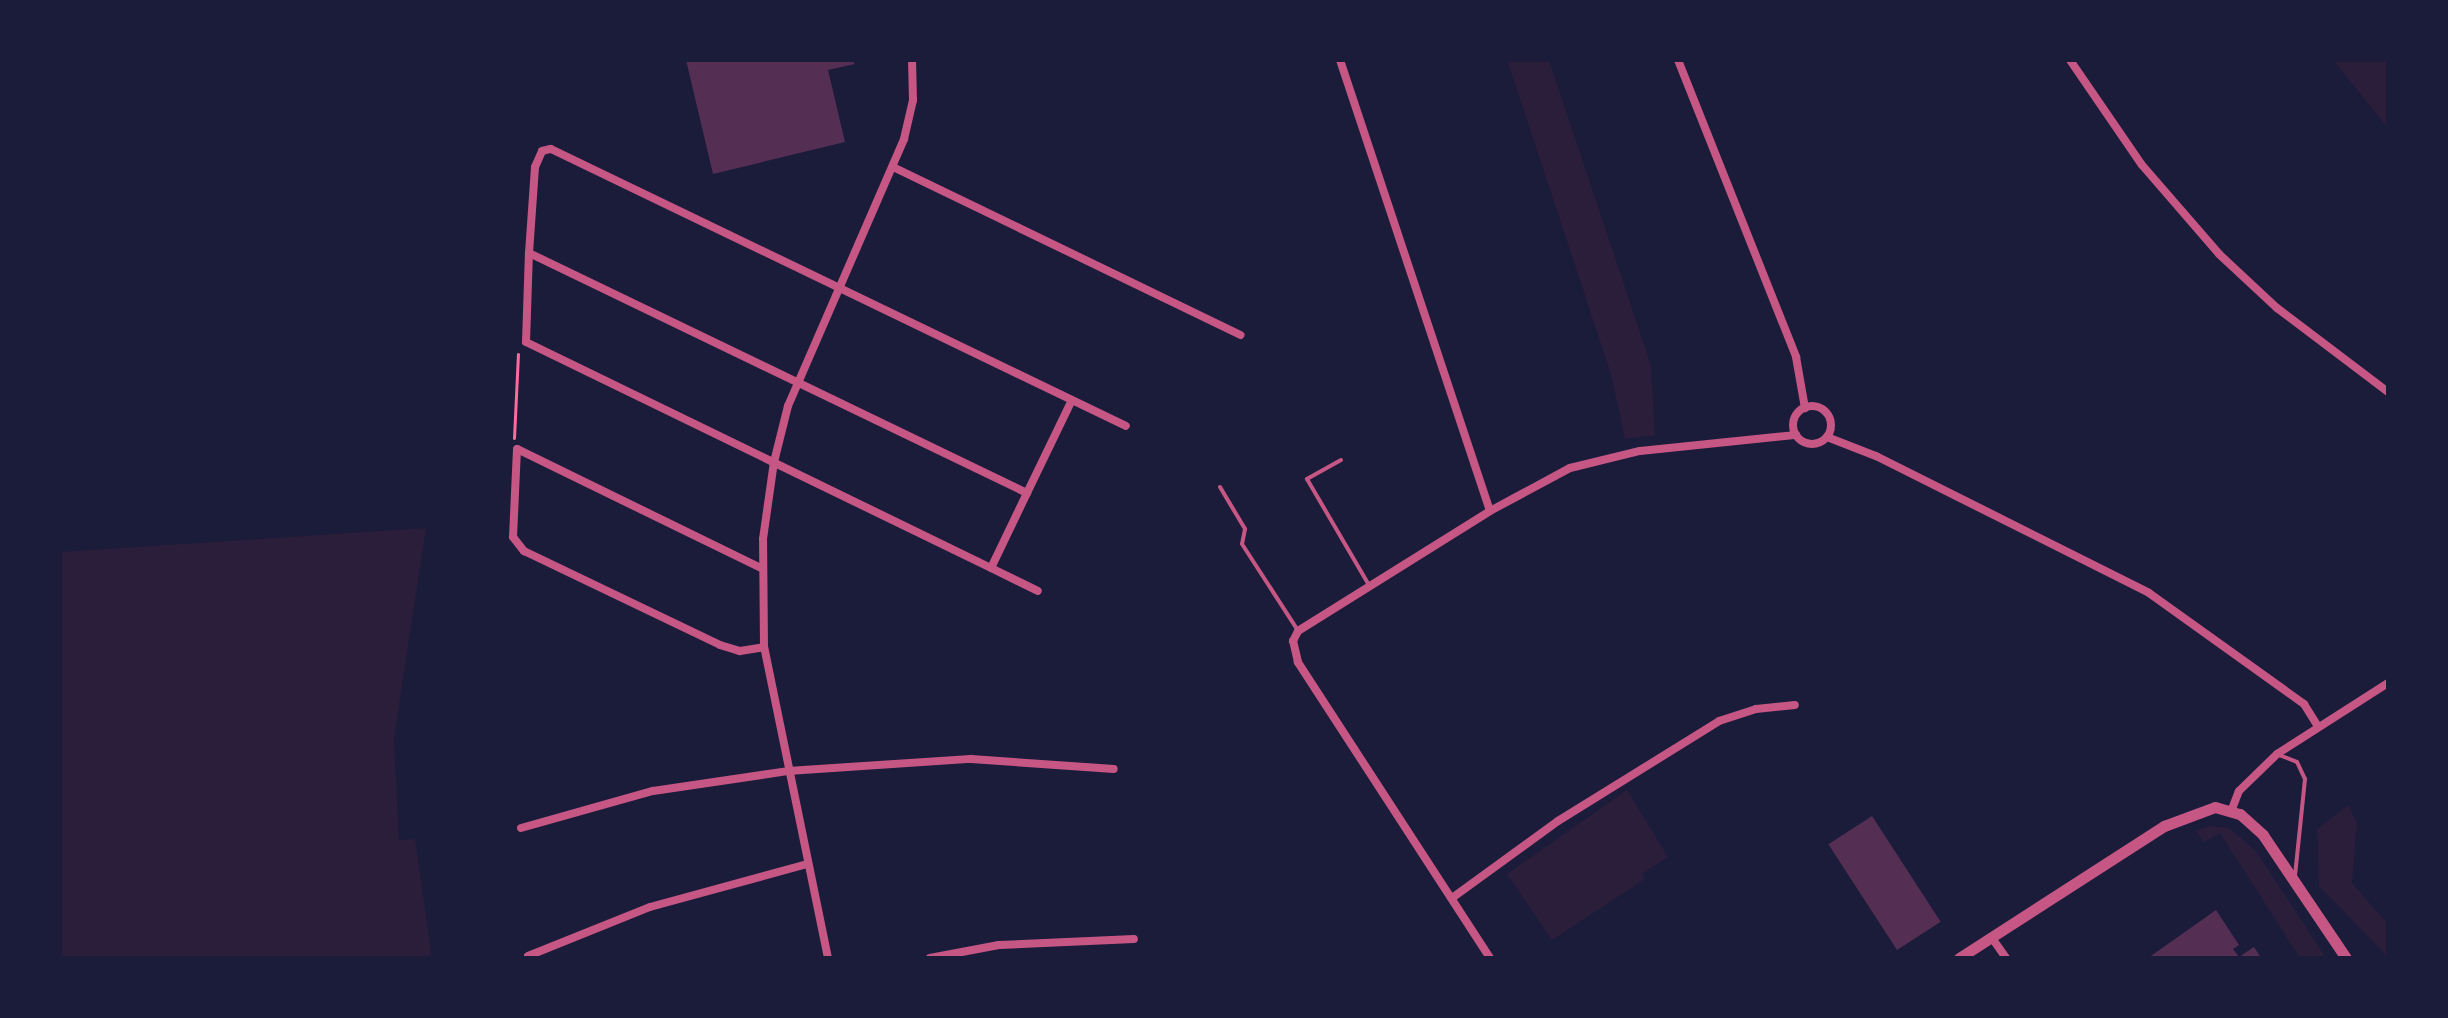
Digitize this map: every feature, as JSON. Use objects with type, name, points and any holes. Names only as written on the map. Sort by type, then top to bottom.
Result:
[{"type":"street","points":[[828,958],[764,647],[761,568],[774,462],[798,379],[893,167],[910,119],[912,60]]},
{"type":"street","points":[[1340,60],[1490,511]]},
{"type":"street","points":[[1678,60],[1796,357],[1805,408],[1793,423],[1796,435]]},
{"type":"street","points":[[2070,60],[2142,165],[2219,254],[2309,335],[2388,392]]},
{"type":"street","points":[[1038,591],[526,342],[535,167],[542,151],[551,149],[1126,426]]},
{"type":"street","points":[[893,167],[1241,335]]},
{"type":"street","points":[[529,253],[798,379],[1027,493]]},
{"type":"street","points":[[991,568],[1072,400]]},
{"type":"street","points":[[1490,958],[1298,662],[1293,641],[1298,631],[1490,511],[1551,477],[1607,457],[1796,435],[1812,444],[1827,437],[1831,427],[1826,412],[1805,408]]},
{"type":"street","points":[[1827,437],[1876,456],[2149,593],[2304,704],[2318,726]]},
{"type":"street","points":[[761,568],[517,449],[513,530],[524,551],[720,645],[740,651],[764,647]]},
{"type":"street","points":[[2232,809],[2239,791],[2277,754],[2388,683]]},
{"type":"street","points":[[1452,898],[1558,821],[1719,721],[1756,709],[1795,705]]},
{"type":"street","points":[[521,828],[677,786],[788,771],[957,759],[1114,769]]},
{"type":"street","points":[[1959,958],[2182,816],[2207,808],[2232,809],[2263,835],[2346,958]]},
{"type":"street","points":[[528,956],[650,907],[807,864]]},
{"type":"street","points":[[1992,938],[2006,958]]},
{"type":"street","points":[[930,958],[999,945],[1134,939]]},
{"type":"lane","points":[[1341,460],[1307,479],[1370,587]]},
{"type":"lane","points":[[1220,487],[1245,529],[1242,544],[1298,631]]},
{"type":"lane","points":[[2277,754],[2297,762],[2305,779],[2294,882]]},
{"type":"path","points":[[517,449],[518,347],[526,342]]},
{"type":"shaded area","points":[[1507,60],[1549,60],[1651,365],[1655,435],[1625,439],[1611,374]]},
{"type":"shaded area","points":[[2333,60],[2388,60],[2388,128]]},
{"type":"shaded area","points":[[426,528],[394,738],[399,840],[415,839],[432,958],[60,958],[60,552]]},
{"type":"shaded area","points":[[1627,790],[1668,857],[1642,874],[1645,879],[1552,940],[1507,874]]},
{"type":"shaded area","points":[[2348,805],[2357,823],[2352,883],[2388,924],[2388,957],[2319,886],[2317,829]]},
{"type":"shaded area","points":[[2209,826],[2229,828],[2256,851],[2326,958],[2300,958],[2220,833],[2204,842],[2196,831]]},
{"type":"building","points":[[686,60],[851,60],[855,64],[828,70],[845,142],[713,174]]},
{"type":"building","points":[[1872,816],[1941,922],[1897,950],[1828,844]]},
{"type":"building","points":[[2216,910],[2239,945],[2233,949],[2239,957],[2254,947],[2261,958],[2148,958]]}]
